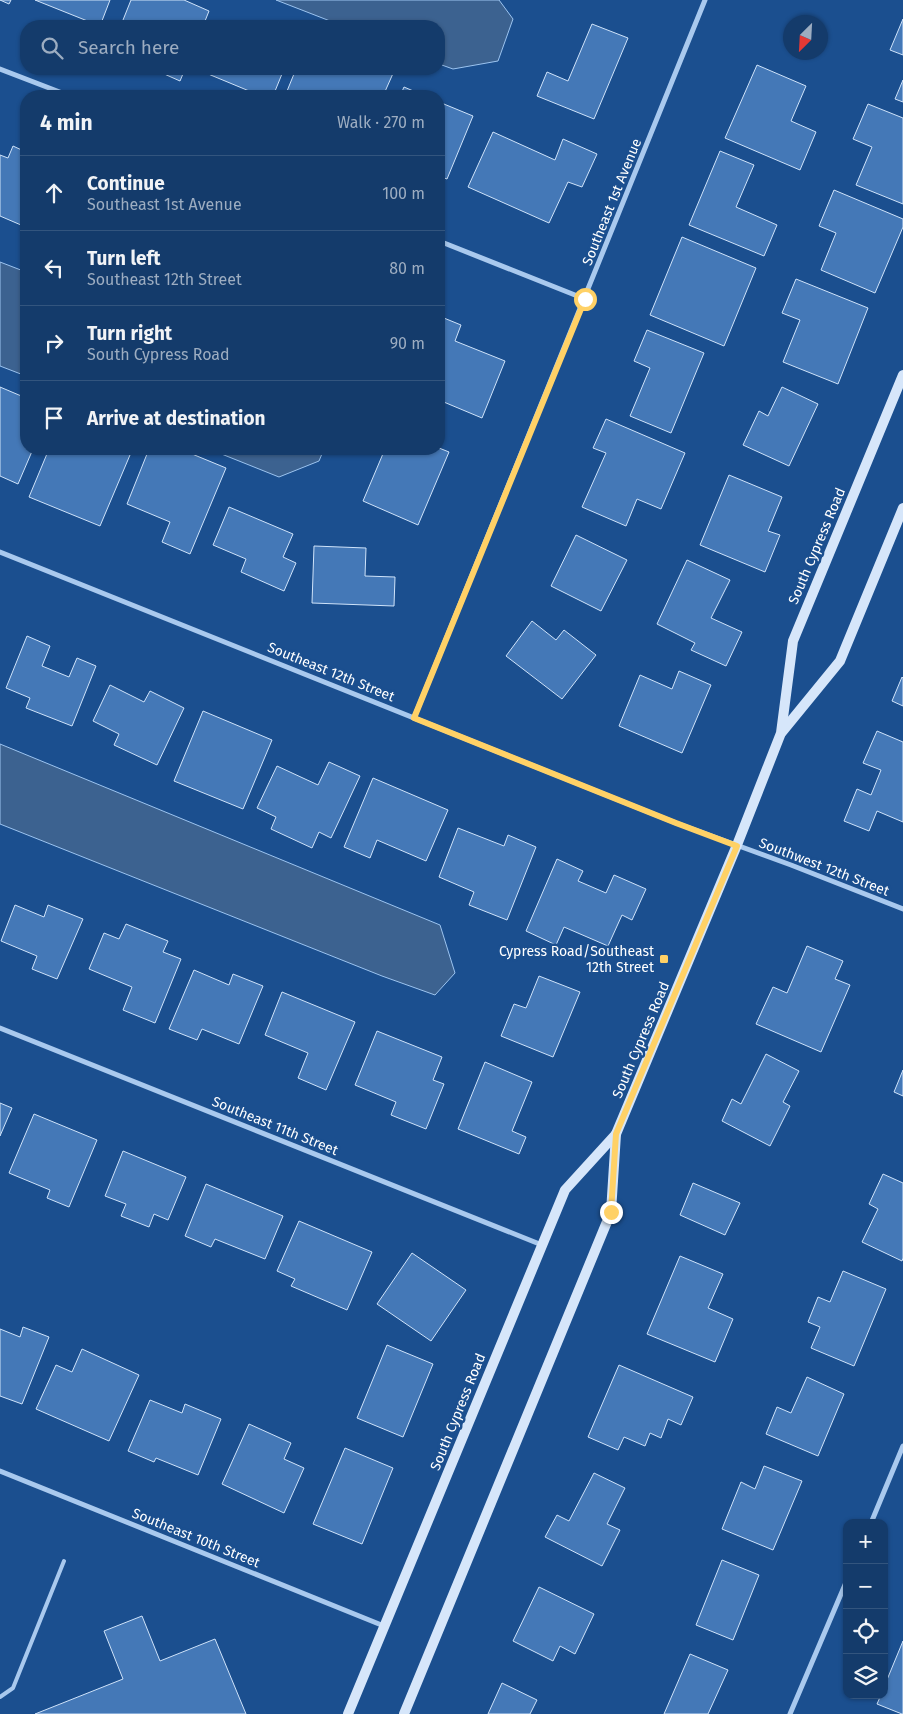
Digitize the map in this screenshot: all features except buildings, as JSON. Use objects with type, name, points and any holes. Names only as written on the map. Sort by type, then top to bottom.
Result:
[{"type":"street","name":"Southeast 1st Avenue","points":[[414,718],[705,0]]},
{"type":"street","points":[[0,69],[54,90]]},
{"type":"street","points":[[445,243],[585,299]]},
{"type":"street","name":"South Cypress Road","points":[[404,1714],[611,1212],[616,1134],[737,846],[781,733],[792,641],[903,375]]},
{"type":"street","name":"South Cypress Road","points":[[781,733],[840,661],[903,508]]},
{"type":"street","name":"Southeast 12th Street","points":[[0,552],[680,825],[737,846]]},
{"type":"street","name":"Southwest 12th Street","points":[[737,846],[903,909]]},
{"type":"street","name":"Southeast 11th Street","points":[[0,1028],[542,1245]]},
{"type":"street","name":"South Cypress Road","points":[[348,1714],[565,1190],[616,1134]]},
{"type":"street","points":[[873,1519],[903,1446]]},
{"type":"street","name":"Southeast 10th Street","points":[[0,1471],[384,1626]]},
{"type":"street","points":[[790,1714],[843,1589]]},
{"type":"lane","points":[[0,1697],[13,1688],[64,1561]]},
{"type":"water","points":[[276,0],[499,0],[513,19],[498,61],[453,69],[445,66],[445,20],[328,20]]},
{"type":"water","points":[[0,262],[20,270],[20,374],[0,366]]},
{"type":"water","points":[[224,455],[322,455],[319,461],[279,477]]},
{"type":"water","points":[[0,744],[440,925],[455,973],[435,995],[382,976],[0,824]]},
{"type":"place","name":"Cypress Road/Southeast 12th Street","points":[[664,959]]},
{"type":"route","points":[[585,299],[414,718],[737,846],[616,1134],[611,1212]]}]
